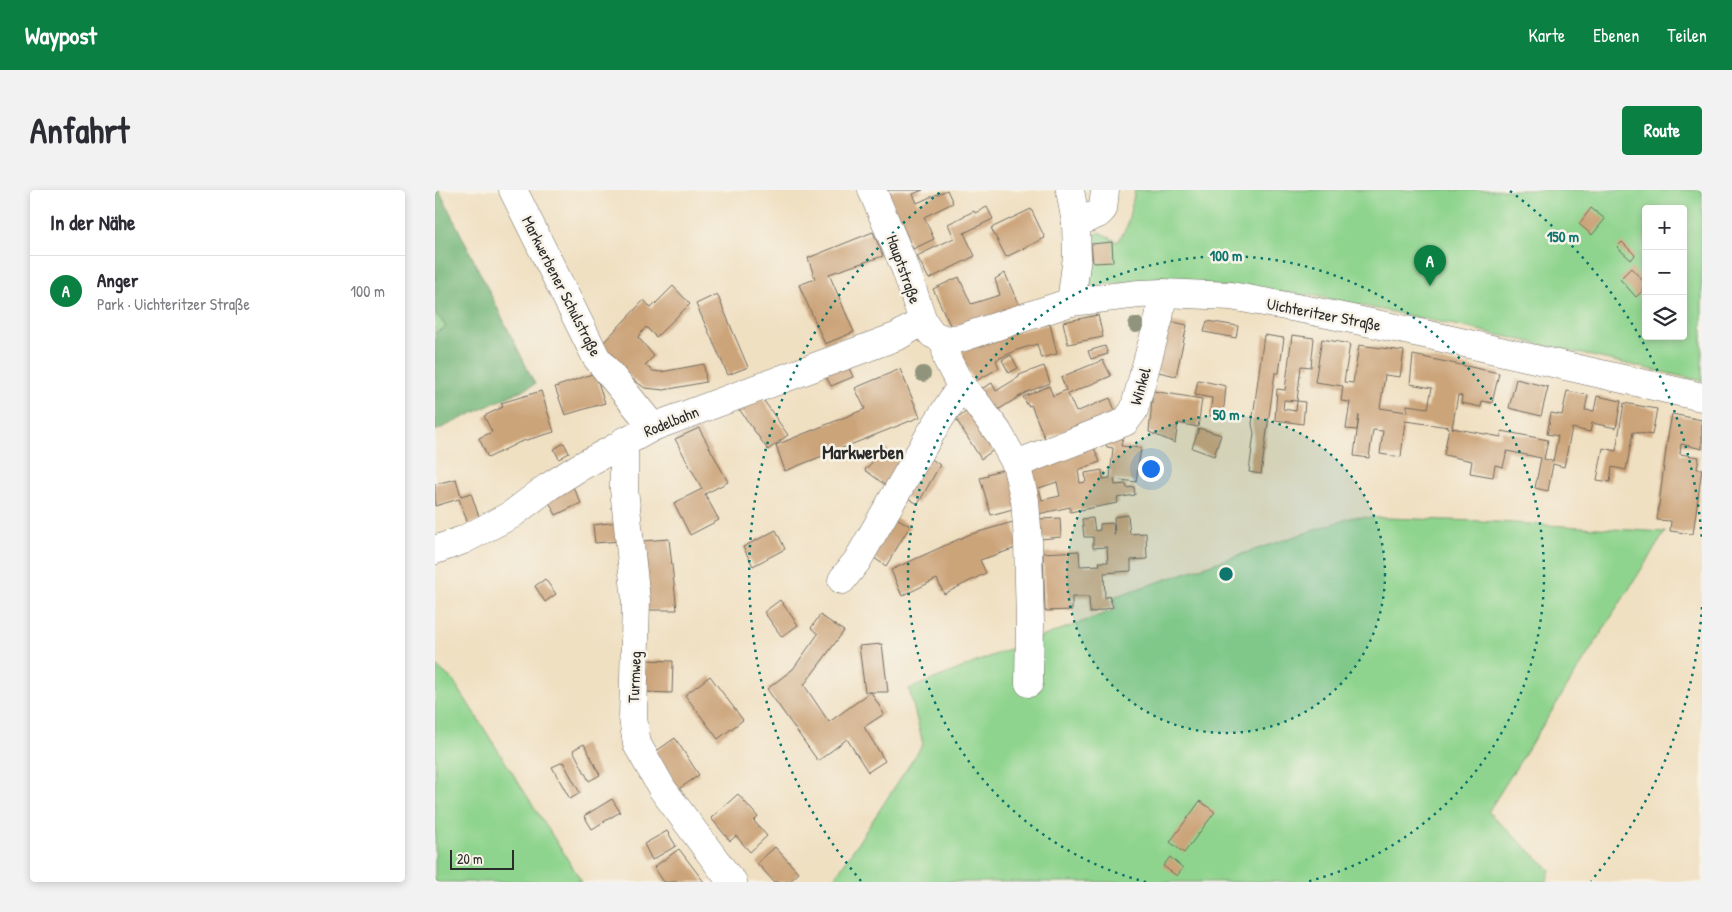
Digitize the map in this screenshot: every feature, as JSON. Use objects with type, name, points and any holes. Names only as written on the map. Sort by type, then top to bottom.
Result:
[{"type":"street","name":"Markwerbener Schulstraße","points":[[513,190],[597,357],[653,427]]},
{"type":"street","name":"Hauptstraße","points":[[872,190],[906,270],[923,321],[932,334],[945,340]]},
{"type":"street","points":[[1070,190],[1076,223],[1077,258],[1071,302]]},
{"type":"street","points":[[1076,223],[1098,214],[1103,209],[1105,190]]},
{"type":"street","name":"Uichteritzer Straße","points":[[945,340],[961,338],[1071,302],[1163,293],[1231,296],[1434,336],[1702,397]]},
{"type":"street","name":"Winkel","points":[[1016,464],[1125,422],[1133,410],[1159,318],[1163,293]]},
{"type":"street","name":"Rodelbahn","points":[[435,550],[463,540],[511,515],[548,487],[624,441],[653,427],[898,336],[923,321]]},
{"type":"street","points":[[945,340],[947,359],[961,386],[975,401],[998,432],[1016,464],[1025,500],[1030,622],[1029,683]]},
{"type":"street","points":[[842,580],[857,561],[932,431],[961,386]]},
{"type":"street","name":"Turmweg","points":[[624,441],[624,489],[636,600],[633,718],[637,744],[663,790],[733,882]]},
{"type":"green space","points":[[435,190],[439,190],[535,384],[435,431],[435,333],[446,327],[435,312]]},
{"type":"green space","points":[[1135,190],[1702,190],[1702,381],[1464,327],[1315,296],[1161,280],[1087,286],[1086,244],[1099,232],[1118,242],[1127,226]]},
{"type":"green space","points":[[435,312],[446,327],[435,333]]},
{"type":"green space","points":[[1353,517],[1479,521],[1665,532],[1488,812],[1550,870],[1546,882],[832,882],[923,744],[909,689],[1117,609],[1113,597]]},
{"type":"green space","points":[[435,665],[453,680],[582,882],[435,882]]},
{"type":"building","points":[[886,190],[923,190],[913,194],[917,203],[947,190],[953,203],[924,217],[934,239],[913,249]]},
{"type":"building","points":[[987,207],[993,219],[964,233],[975,256],[929,279],[917,256],[954,238],[948,224],[974,211],[975,213]]},
{"type":"building","points":[[1591,208],[1605,219],[1592,235],[1579,224]]},
{"type":"building","points":[[1031,209],[1045,238],[1006,257],[991,228]]},
{"type":"building","points":[[873,232],[883,256],[829,274],[854,332],[825,344],[799,285],[815,279],[808,258]]},
{"type":"building","points":[[1112,242],[1113,262],[1093,263],[1091,244]]},
{"type":"building","points":[[1622,242],[1635,255],[1631,260],[1617,247]]},
{"type":"building","points":[[1631,268],[1642,280],[1642,292],[1636,297],[1620,279]]},
{"type":"building","points":[[1005,273],[1020,308],[951,327],[933,289],[959,277],[971,304],[1000,295],[995,279]]},
{"type":"building","points":[[673,286],[690,304],[656,337],[646,327],[638,337],[654,356],[645,365],[653,371],[661,372],[704,364],[706,382],[664,390],[645,388],[632,379],[602,344],[644,300],[651,308]]},
{"type":"building","points":[[717,294],[748,367],[728,375],[696,304]]},
{"type":"building","points":[[1098,315],[1103,337],[1068,344],[1063,322]]},
{"type":"building","points":[[1165,320],[1187,325],[1176,376],[1154,371]]},
{"type":"building","points":[[1207,321],[1238,326],[1236,338],[1204,332]]},
{"type":"building","points":[[1050,324],[1057,354],[1041,358],[1037,344],[1017,350],[996,360],[999,368],[974,382],[960,353],[995,335]]},
{"type":"building","points":[[1264,335],[1284,338],[1279,373],[1275,373],[1261,474],[1249,472],[1254,433],[1252,424]]},
{"type":"building","points":[[1292,335],[1314,338],[1311,367],[1301,366],[1297,401],[1305,402],[1303,424],[1275,420],[1277,389],[1285,390]],"holes":[[[1284,400],[1297,401],[1296,411],[1283,409]]]},
{"type":"building","points":[[1322,339],[1350,344],[1344,382],[1353,383],[1359,345],[1404,351],[1400,377],[1385,375],[1380,408],[1407,412],[1407,405],[1428,408],[1432,388],[1410,384],[1413,355],[1499,373],[1492,403],[1482,401],[1481,407],[1461,403],[1462,396],[1458,395],[1452,428],[1501,437],[1502,431],[1548,440],[1544,459],[1553,461],[1558,436],[1547,434],[1551,413],[1562,415],[1567,391],[1588,395],[1585,410],[1594,411],[1597,396],[1621,401],[1616,428],[1592,423],[1590,432],[1572,428],[1564,467],[1553,464],[1548,491],[1535,488],[1541,458],[1507,451],[1503,467],[1495,465],[1493,477],[1470,473],[1472,461],[1444,455],[1449,427],[1405,421],[1401,457],[1380,454],[1383,431],[1373,430],[1369,458],[1354,456],[1359,415],[1357,430],[1346,429],[1350,402],[1341,401],[1343,386],[1315,382]]},
{"type":"building","points":[[1105,346],[1108,354],[1091,359],[1088,351]]},
{"type":"building","points":[[1011,355],[1018,368],[1009,373],[1002,360]]},
{"type":"building","points":[[1103,360],[1111,376],[1068,394],[1076,412],[1110,398],[1117,415],[1083,429],[1081,424],[1045,439],[1031,405],[1028,406],[1023,397],[1049,386],[1053,396],[1066,390],[1061,377]]},
{"type":"building","points":[[846,361],[853,377],[831,386],[823,371]]},
{"type":"building","points":[[1044,366],[1050,383],[1025,393],[993,413],[979,390],[992,383],[996,391],[1019,377],[1019,375]]},
{"type":"building","points":[[900,369],[920,417],[785,471],[776,445],[865,409],[855,388]]},
{"type":"building","points":[[595,373],[605,403],[565,415],[555,387]]},
{"type":"building","points":[[1516,379],[1548,387],[1541,416],[1509,408]]},
{"type":"building","points":[[1198,380],[1226,386],[1223,417],[1210,416],[1212,398],[1195,395]]},
{"type":"building","points":[[541,391],[554,432],[520,442],[488,458],[479,438],[492,432],[484,416],[503,407],[501,403]]},
{"type":"building","points":[[1153,391],[1202,399],[1198,427],[1178,423],[1175,443],[1149,432]]},
{"type":"building","points":[[762,398],[788,435],[768,450],[739,409]]},
{"type":"building","points":[[1624,403],[1657,409],[1652,435],[1633,432],[1626,470],[1612,467],[1610,482],[1597,480],[1603,448],[1616,451]]},
{"type":"building","points":[[972,408],[998,447],[981,459],[956,419]]},
{"type":"building","points":[[1672,414],[1702,420],[1702,449],[1681,444],[1680,454],[1699,457],[1697,469],[1702,469],[1693,534],[1670,531],[1671,521],[1657,520]]},
{"type":"building","points":[[699,428],[728,482],[705,494],[719,520],[690,535],[674,503],[702,489],[675,439]]},
{"type":"building","points":[[1199,428],[1221,435],[1214,456],[1192,448]]},
{"type":"building","points":[[1124,432],[1121,446],[1141,448],[1136,482],[1114,479],[1115,485],[1126,484],[1127,488],[1134,487],[1135,495],[1117,498],[1118,503],[1070,512],[1070,507],[1034,515],[1024,468],[1092,443],[1100,462],[1078,470],[1080,483],[1086,482],[1085,473],[1102,470],[1103,479],[1110,478],[1113,448],[1107,447],[1105,439]],"holes":[[[1057,482],[1060,496],[1042,500],[1039,488]]]},
{"type":"building","points":[[564,443],[569,453],[559,459],[554,449]]},
{"type":"building","points":[[885,448],[906,466],[889,488],[865,470]]},
{"type":"building","points":[[926,455],[940,465],[918,504],[904,496]]},
{"type":"building","points":[[1009,468],[1020,507],[991,515],[980,478]]},
{"type":"building","points":[[456,479],[461,496],[471,493],[480,520],[468,524],[459,499],[435,506],[435,484]]},
{"type":"building","points":[[572,485],[581,503],[556,515],[547,498]]},
{"type":"building","points":[[1128,515],[1130,534],[1146,533],[1147,559],[1131,560],[1131,571],[1104,573],[1105,598],[1109,596],[1113,607],[1090,613],[1089,597],[1072,597],[1072,610],[1045,611],[1043,553],[1079,551],[1080,566],[1100,565],[1099,562],[1108,562],[1107,547],[1093,548],[1093,537],[1084,537],[1082,519],[1093,518],[1095,531],[1100,530],[1100,524],[1113,523],[1115,535],[1114,517]]},
{"type":"building","points":[[893,516],[910,526],[886,566],[871,556]]},
{"type":"building","points":[[1060,518],[1061,537],[1041,539],[1040,519]]},
{"type":"building","points":[[618,522],[620,541],[595,543],[593,525]]},
{"type":"building","points":[[1013,522],[1019,547],[980,560],[986,573],[944,594],[937,579],[902,596],[891,570],[968,535]]},
{"type":"building","points":[[776,530],[785,549],[753,566],[743,547]]},
{"type":"building","points":[[669,539],[677,610],[647,610],[642,541]]},
{"type":"building","points":[[545,579],[556,594],[545,602],[535,586]]},
{"type":"building","points":[[780,600],[798,625],[782,637],[764,612]]},
{"type":"building","points":[[820,615],[844,631],[804,685],[829,722],[871,692],[884,714],[864,727],[885,761],[868,772],[847,739],[818,761],[767,689],[793,669],[818,634],[811,628]]},
{"type":"building","points":[[882,644],[888,692],[865,692],[859,646]]},
{"type":"building","points":[[645,660],[673,661],[672,693],[644,692]]},
{"type":"building","points":[[710,676],[743,720],[718,739],[685,695]]},
{"type":"building","points":[[675,738],[699,775],[679,789],[655,752]]},
{"type":"building","points":[[584,744],[600,775],[589,781],[573,750]]},
{"type":"building","points":[[563,762],[580,793],[570,799],[552,767]]},
{"type":"building","points":[[738,794],[758,817],[754,821],[767,836],[750,852],[736,836],[730,841],[711,818]]},
{"type":"building","points":[[612,799],[620,812],[592,829],[584,816]]},
{"type":"building","points":[[1200,801],[1215,812],[1184,853],[1170,842]]},
{"type":"building","points":[[667,831],[676,846],[652,860],[644,844]]},
{"type":"building","points":[[775,847],[799,873],[789,882],[774,882],[757,863]]},
{"type":"building","points":[[679,849],[704,882],[664,882],[654,867]]},
{"type":"building","points":[[1170,857],[1183,868],[1177,876],[1163,866]]},
{"type":"place","name":"Anger","points":[[1430,286]]},
{"type":"district","name":"Markwerben","points":[[863,452]]}]
